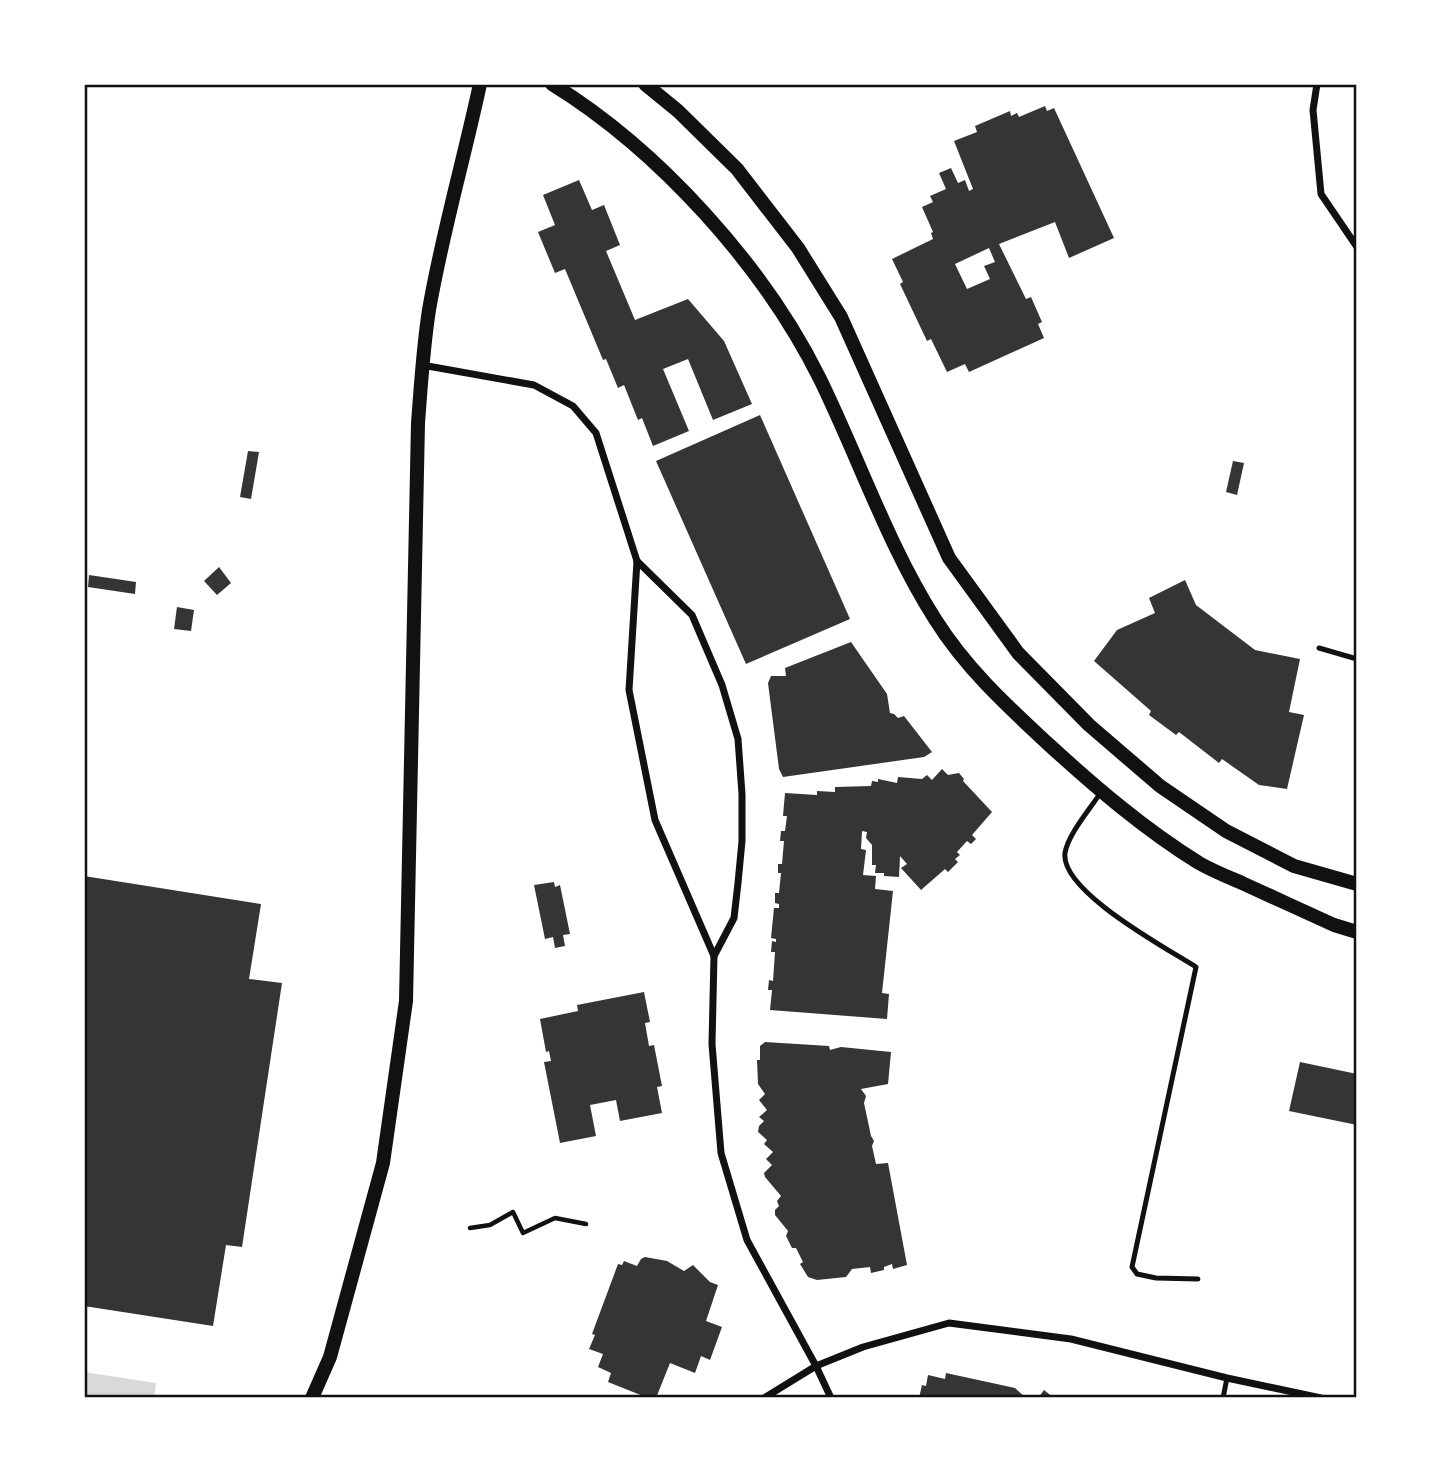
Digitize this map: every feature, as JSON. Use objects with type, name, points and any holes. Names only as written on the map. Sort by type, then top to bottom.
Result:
[{"type":"main road","points":[[312,1398],[330,1357],[383,1163],[406,1001],[418,423],[422,365],[429,310],[480,84]]},
{"type":"main road","points":[[552,84],[576,99],[662,169],[730,243],[782,313],[818,375],[901,559],[936,621],[988,688],[1101,792],[1139,822],[1201,864],[1334,925],[1357,932]]},
{"type":"main road","points":[[645,84],[678,111],[737,169],[798,248],[841,317],[949,558],[1018,653],[1089,725],[1160,786],[1226,831],[1294,866],[1357,884]]},
{"type":"street","points":[[1317,84],[1313,110],[1321,194],[1357,247]]},
{"type":"street","points":[[422,365],[534,385],[573,406],[596,433],[637,561],[629,690],[654,820],[714,956],[712,1044],[721,1153],[747,1240],[831,1398]]},
{"type":"street","points":[[637,561],[691,615],[723,685],[738,739],[742,841],[738,883],[734,918],[714,956]]},
{"type":"street","points":[[764,1398],[816,1366],[863,1347],[949,1324],[1071,1339],[1227,1378],[1321,1398]]},
{"type":"lane","points":[[1319,648],[1357,659]]},
{"type":"lane","points":[[1101,792],[1072,836],[1065,854],[1070,876],[1086,893],[1196,967],[1132,1266],[1137,1274],[1156,1278],[1198,1279]]},
{"type":"lane","points":[[1357,1012],[1357,1023]]},
{"type":"lane","points":[[1223,1398],[1227,1378]]},
{"type":"path","points":[[470,1228],[490,1225],[513,1212],[523,1233],[555,1218],[586,1224]]},
{"type":"shaded area","points":[[84,1372],[156,1383],[154,1398],[84,1398]]},
{"type":"building","points":[[1045,106],[1047,111],[1054,108],[1114,238],[1069,258],[1055,222],[999,244],[1026,299],[1031,297],[1042,322],[1038,324],[1044,338],[969,372],[965,364],[947,372],[931,339],[927,341],[900,284],[903,282],[892,259],[933,239],[933,232],[922,207],[933,202],[930,196],[946,189],[939,173],[951,168],[958,183],[965,180],[969,191],[973,189],[954,141],[977,132],[975,126],[1010,111],[1011,116],[1017,113],[1019,117]],"holes":[[[989,248],[995,262],[984,266],[990,279],[967,289],[955,264]]]},
{"type":"building","points":[[579,180],[592,210],[604,205],[620,245],[606,251],[635,320],[688,299],[724,341],[752,404],[713,420],[688,359],[663,369],[689,431],[653,446],[642,418],[638,420],[624,385],[618,388],[606,359],[603,360],[565,269],[555,273],[538,232],[555,225],[543,195]]},
{"type":"building","points":[[760,415],[850,619],[746,664],[656,461]]},
{"type":"building","points":[[248,451],[259,452],[251,499],[240,497]]},
{"type":"building","points":[[1233,461],[1244,463],[1237,495],[1226,492]]},
{"type":"building","points":[[219,567],[231,583],[217,595],[204,581]]},
{"type":"building","points":[[89,575],[136,582],[135,594],[88,587]]},
{"type":"building","points":[[1185,580],[1196,605],[1255,650],[1300,659],[1289,712],[1304,715],[1287,789],[1259,785],[1222,759],[1219,763],[1179,732],[1176,735],[1149,715],[1151,711],[1094,661],[1117,630],[1155,613],[1149,598]]},
{"type":"building","points":[[177,607],[194,610],[191,631],[174,629]]},
{"type":"building","points":[[851,642],[887,694],[890,713],[898,718],[904,716],[932,752],[924,757],[783,777],[779,769],[768,683],[771,676],[786,676],[785,668]]},
{"type":"building","points":[[942,769],[948,775],[959,773],[963,781],[992,812],[972,835],[976,839],[971,844],[967,841],[957,852],[960,855],[955,859],[958,862],[948,872],[945,869],[921,890],[901,868],[907,864],[900,856],[899,877],[875,873],[876,865],[872,865],[872,845],[866,838],[867,832],[862,831],[861,849],[866,850],[863,875],[876,876],[875,889],[893,891],[882,993],[889,994],[887,1019],[770,1010],[772,990],[768,990],[769,980],[773,981],[775,952],[771,952],[772,941],[776,942],[776,939],[771,938],[774,908],[779,908],[779,904],[775,903],[775,893],[779,893],[781,873],[778,873],[778,864],[782,864],[784,841],[780,841],[781,831],[785,831],[787,816],[783,816],[785,793],[817,795],[817,791],[835,792],[835,787],[871,786],[872,781],[878,782],[878,779],[897,783],[898,777],[922,779],[927,775],[932,780]]},
{"type":"building","points":[[84,876],[261,904],[249,979],[282,983],[242,1247],[226,1245],[213,1326],[84,1306]]},
{"type":"building","points":[[554,882],[555,887],[560,885],[570,934],[563,935],[565,946],[555,948],[553,937],[545,939],[534,885]]},
{"type":"building","points":[[644,992],[650,1022],[645,1023],[649,1046],[654,1045],[662,1086],[657,1087],[662,1113],[620,1121],[616,1100],[590,1105],[596,1136],[560,1143],[544,1062],[551,1061],[549,1051],[546,1052],[540,1019],[578,1011],[577,1005]]},
{"type":"building","points":[[765,1042],[829,1046],[830,1050],[841,1047],[891,1052],[888,1084],[861,1089],[866,1096],[864,1103],[874,1141],[872,1146],[876,1164],[888,1163],[907,1265],[893,1269],[892,1264],[884,1267],[884,1270],[871,1273],[870,1267],[852,1269],[846,1277],[817,1280],[808,1277],[800,1264],[803,1262],[796,1248],[792,1248],[786,1236],[788,1231],[775,1215],[779,1206],[777,1201],[781,1196],[764,1173],[772,1165],[766,1159],[773,1152],[764,1144],[767,1140],[758,1132],[764,1121],[759,1117],[767,1110],[759,1100],[765,1094],[758,1084],[757,1060],[760,1060],[760,1046]]},
{"type":"building","points":[[1300,1062],[1357,1074],[1357,1125],[1289,1111]]},
{"type":"building","points":[[645,1257],[667,1261],[684,1271],[693,1265],[710,1282],[718,1285],[706,1321],[722,1327],[710,1360],[701,1356],[695,1373],[670,1363],[656,1398],[648,1398],[608,1382],[611,1373],[598,1367],[603,1354],[589,1349],[618,1264],[622,1265],[624,1261],[637,1266]]},
{"type":"building","points":[[946,1373],[1015,1388],[1026,1398],[919,1398],[922,1385],[926,1386],[928,1375],[945,1379]]},
{"type":"building","points":[[1044,1390],[1054,1398],[1038,1398]]}]
